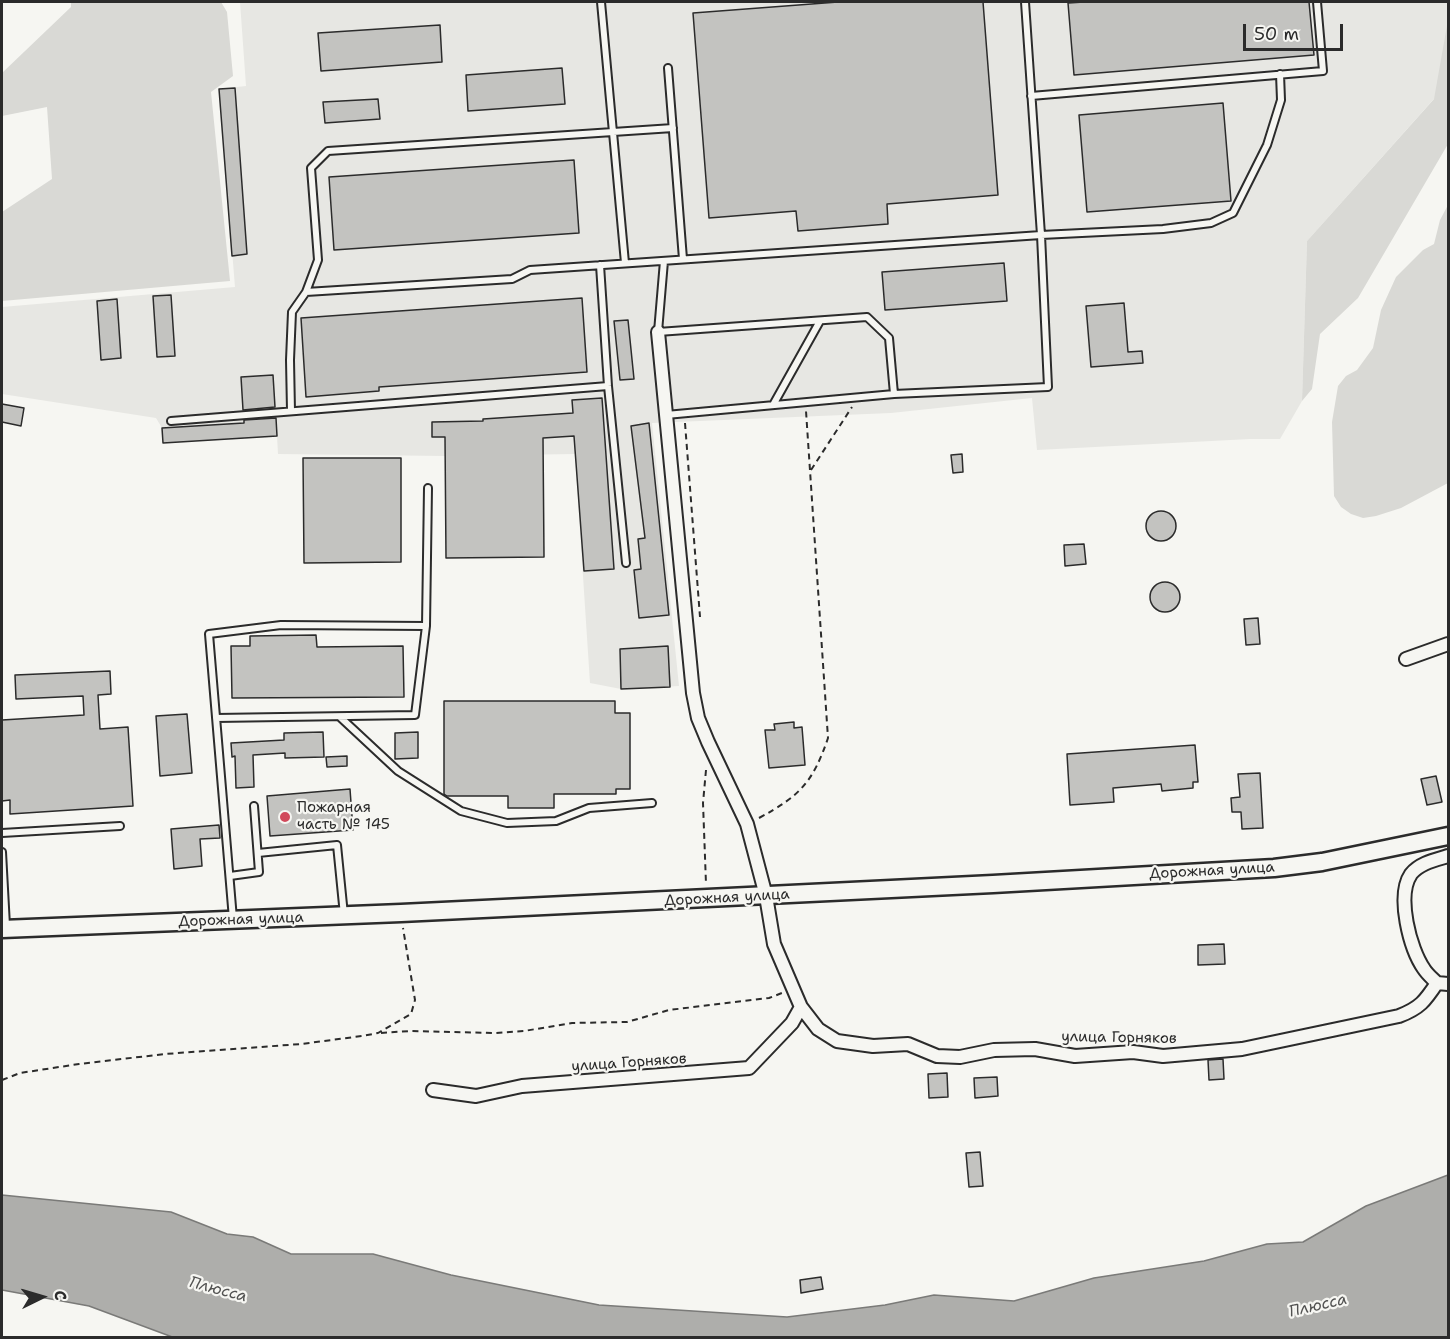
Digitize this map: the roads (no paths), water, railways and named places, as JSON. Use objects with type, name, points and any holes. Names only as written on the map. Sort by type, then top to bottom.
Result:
[{"type":"street","name":"улица Горняков","points":[[658,332],[693,693],[698,718],[747,824],[766,896],[774,944],[801,1007],[818,1029],[837,1041],[873,1046],[908,1044],[937,1056],[960,1057],[994,1050],[1035,1049],[1075,1056],[1133,1053],[1163,1056],[1242,1049],[1400,1016],[1414,1011],[1443,983]]},
{"type":"street","points":[[1406,659],[1449,644]]},
{"type":"street","name":"Дорожная улица","points":[[4,929],[401,914],[1274,868],[1322,862],[1449,836]]},
{"type":"street","points":[[1443,983],[1424,970],[1414,949],[1405,903],[1406,884],[1413,873],[1426,862],[1449,856]]},
{"type":"street","name":"улица Горняков","points":[[433,1090],[476,1096],[522,1086],[749,1068],[792,1023],[801,1007]]},
{"type":"lane","points":[[601,2],[625,263]]},
{"type":"lane","points":[[665,415],[894,394],[1048,387],[1041,235],[1025,2]]},
{"type":"lane","points":[[1031,96],[1323,71],[1317,2]]},
{"type":"lane","points":[[668,68],[684,260]]},
{"type":"lane","points":[[306,292],[512,279],[530,270],[1041,235],[1164,229],[1211,223],[1233,213],[1267,145],[1281,100],[1280,74]]},
{"type":"lane","points":[[291,411],[292,312],[306,292],[318,260],[311,168],[328,151],[673,129]]},
{"type":"lane","points":[[664,261],[658,332],[867,317],[889,338],[894,394]]},
{"type":"lane","points":[[600,265],[608,386],[626,563]]},
{"type":"lane","points":[[773,405],[820,321]]},
{"type":"lane","points":[[171,421],[608,386]]},
{"type":"lane","points":[[216,718],[415,715],[426,626],[428,488]]},
{"type":"lane","points":[[233,920],[209,634],[281,625],[426,626]]},
{"type":"lane","points":[[340,716],[398,771],[461,811],[507,823],[556,821],[589,808],[652,803]]},
{"type":"lane","points":[[230,876],[259,872],[254,806]]},
{"type":"lane","points":[[2,833],[120,826]]},
{"type":"lane","points":[[258,853],[337,845],[344,916]]},
{"type":"lane","points":[[2,852],[4,929]]},
{"type":"water","name":"Плюсса","points":[[1448,1175],[1448,1337],[175,1338],[89,1306],[2,1290],[2,1195],[171,1212],[227,1234],[253,1237],[291,1254],[373,1254],[451,1275],[599,1305],[787,1317],[885,1305],[934,1295],[1014,1301],[1094,1278],[1204,1261],[1267,1244],[1303,1242],[1366,1206]]},
{"type":"place","name":"Пожарная часть № 145","points":[[285,817]]}]
